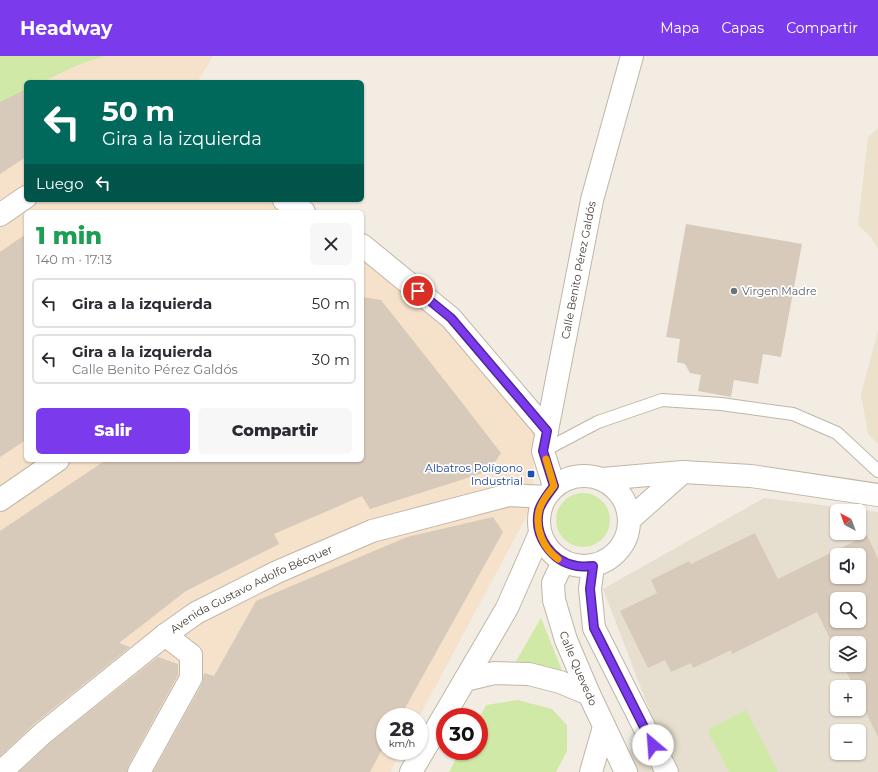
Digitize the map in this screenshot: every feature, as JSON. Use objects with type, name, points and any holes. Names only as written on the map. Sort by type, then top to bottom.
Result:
[{"type":"street","name":"Calle Benito Pérez Galdós","points":[[549,492],[545,441],[592,200],[632,56]]},
{"type":"street","points":[[0,215],[24,198]]},
{"type":"street","points":[[287,202],[301,210]]},
{"type":"street","points":[[364,248],[451,318],[545,441]]},
{"type":"street","points":[[0,500],[55,462]]},
{"type":"street","points":[[602,479],[683,472],[751,476],[878,495]]},
{"type":"street","points":[[629,520],[683,472]]},
{"type":"street","points":[[580,475],[594,476],[602,479],[619,491],[626,504],[629,520],[627,536],[619,549],[608,560],[593,566],[578,566],[559,559],[550,552],[542,539],[538,525],[539,511],[549,492],[566,479],[580,475]]},
{"type":"street","name":"Avenida Gustavo Adolfo Bécquer","points":[[1,772],[42,734],[165,635],[196,614],[277,572],[372,531],[509,495],[549,492]]},
{"type":"street","points":[[411,772],[507,608],[540,533]]},
{"type":"street","points":[[507,608],[559,559]]},
{"type":"street","name":"Calle Quevedo","points":[[559,559],[553,583],[554,600],[566,640],[588,694],[626,772]]},
{"type":"street","points":[[593,566],[590,589],[594,628],[667,772]]},
{"type":"street","points":[[139,772],[191,678],[191,655],[165,635]]},
{"type":"street","points":[[465,680],[494,673],[529,674],[560,682],[588,694]]},
{"type":"street","points":[[591,772],[604,727]]},
{"type":"lane","points":[[545,441],[662,400],[721,404],[793,414],[837,433],[878,471]]},
{"type":"shaded area","points":[[105,56],[213,56],[198,80],[46,80],[78,65]]},
{"type":"shaded area","points":[[24,90],[24,202],[269,202],[283,210],[24,210],[24,462],[364,462],[364,258],[447,320],[534,432],[533,504],[424,708],[376,708],[376,760],[396,760],[390,772],[0,772],[0,102]]},
{"type":"shaded area","points":[[878,128],[878,249],[871,237],[858,225],[868,137]]},
{"type":"shaded area","points":[[878,331],[878,444],[868,434],[861,394]]},
{"type":"shaded area","points":[[764,498],[830,506],[830,540],[866,540],[866,511],[878,512],[878,772],[618,772],[651,714],[603,589]]},
{"type":"green space","points":[[0,56],[105,56],[78,65],[46,80],[24,80],[24,90],[0,102]]},
{"type":"green space","points":[[583,493],[593,495],[602,501],[608,510],[610,520],[608,530],[602,539],[593,545],[583,547],[573,545],[564,539],[558,530],[556,520],[558,510],[564,501],[573,495]]},
{"type":"green space","points":[[541,618],[563,673],[516,661]]},
{"type":"green space","points":[[518,700],[552,709],[567,725],[567,751],[556,772],[449,772],[455,760],[488,760],[488,708],[484,708],[486,705]]},
{"type":"green space","points":[[746,710],[778,772],[729,772],[707,730]]},
{"type":"building","points":[[24,90],[24,158],[0,174],[0,102]]},
{"type":"building","name":"Virgen Madre","points":[[686,224],[802,244],[781,357],[763,354],[758,384],[734,380],[731,397],[698,391],[701,375],[690,373],[685,364],[677,362],[680,339],[666,337]]},
{"type":"building","points":[[24,235],[24,441],[0,457],[0,252]]},
{"type":"building","points":[[364,297],[381,300],[501,453],[489,471],[370,509],[362,496],[274,534],[279,544],[186,591],[119,643],[130,647],[34,724],[0,756],[0,531],[103,462],[364,462]]},
{"type":"building","points":[[493,517],[503,532],[405,708],[376,708],[376,760],[370,772],[153,772],[202,684],[204,673],[214,676],[256,601],[407,537]]},
{"type":"building","points":[[755,533],[778,579],[830,553],[830,584],[866,584],[866,548],[841,548],[857,540],[866,540],[867,535],[878,559],[878,737],[866,712],[866,680],[850,680],[846,672],[866,672],[866,636],[830,636],[830,639],[817,612],[732,654],[731,650],[693,668],[691,663],[671,672],[665,660],[648,668],[620,611],[657,593],[651,580],[689,561],[691,564]]},
{"type":"building","points":[[158,657],[178,664],[178,675],[128,766],[127,772],[19,772],[50,743]]},
{"type":"slow traffic","points":[[546,459],[554,486],[545,497],[539,511],[538,525],[542,539],[550,552],[558,559]]},
{"type":"place","name":"Virgen Madre","points":[[734,291]]},
{"type":"place","name":"Albatros Polígono Industrial","points":[[531,474]]},
{"type":"route","points":[[418,291],[451,318],[547,431],[543,451],[554,486],[545,497],[539,511],[538,525],[542,539],[550,552],[563,562],[578,566],[593,566],[590,589],[594,628],[653,745]]}]
